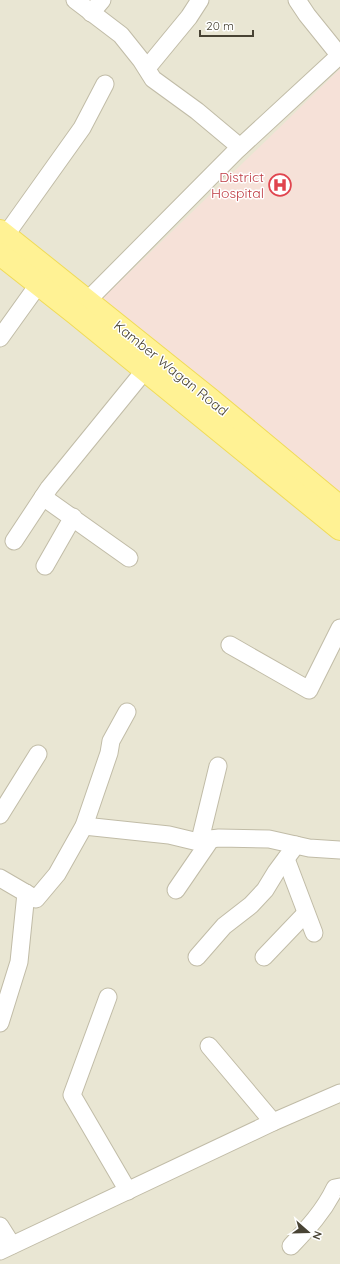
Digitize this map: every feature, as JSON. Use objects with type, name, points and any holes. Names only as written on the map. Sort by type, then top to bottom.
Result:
[{"type":"main road","name":"Kamber Wagan Road","points":[[2,241],[38,285],[146,370],[340,528]]},
{"type":"main road","name":"Kamber Wagan Road","points":[[2,241],[86,301],[210,399],[340,507]]},
{"type":"street","points":[[75,0],[121,36],[142,60],[153,79],[197,111],[240,147]]},
{"type":"street","points":[[91,13],[102,0]]},
{"type":"street","points":[[147,68],[189,17],[200,0]]},
{"type":"street","points":[[86,301],[240,147],[340,55],[307,15],[297,0]]},
{"type":"street","points":[[2,241],[82,128],[105,84]]},
{"type":"street","points":[[0,338],[38,285]]},
{"type":"street","points":[[14,541],[54,481],[146,370]]},
{"type":"street","points":[[43,496],[129,558]]},
{"type":"street","points":[[45,566],[73,517]]},
{"type":"street","points":[[230,645],[309,690],[340,628]]},
{"type":"street","points":[[0,878],[36,899],[57,874],[84,826],[109,753],[111,741],[127,712]]},
{"type":"street","points":[[0,816],[38,754]]},
{"type":"street","points":[[176,890],[205,839],[218,766]]},
{"type":"street","points":[[84,826],[169,835],[194,841],[219,838],[269,839],[309,848],[340,850]]},
{"type":"street","points":[[197,957],[224,926],[251,905],[264,890],[296,845]]},
{"type":"street","points":[[286,859],[314,933]]},
{"type":"street","points":[[0,1023],[19,962],[26,893]]},
{"type":"street","points":[[264,957],[306,913]]},
{"type":"street","points":[[108,997],[72,1096],[128,1191]]},
{"type":"street","points":[[209,1046],[273,1122]]},
{"type":"street","points":[[0,1226],[6,1248],[273,1122],[340,1093]]},
{"type":"street","points":[[291,1246],[317,1218],[330,1200],[335,1188],[340,1188]]},
{"type":"shaded area","points":[[0,0],[340,0],[340,1264],[0,1264]]},
{"type":"shaded area","name":"District Hospital","points":[[340,69],[340,499],[100,301]]},
{"type":"place","name":"District Hospital","points":[[280,185]]}]
